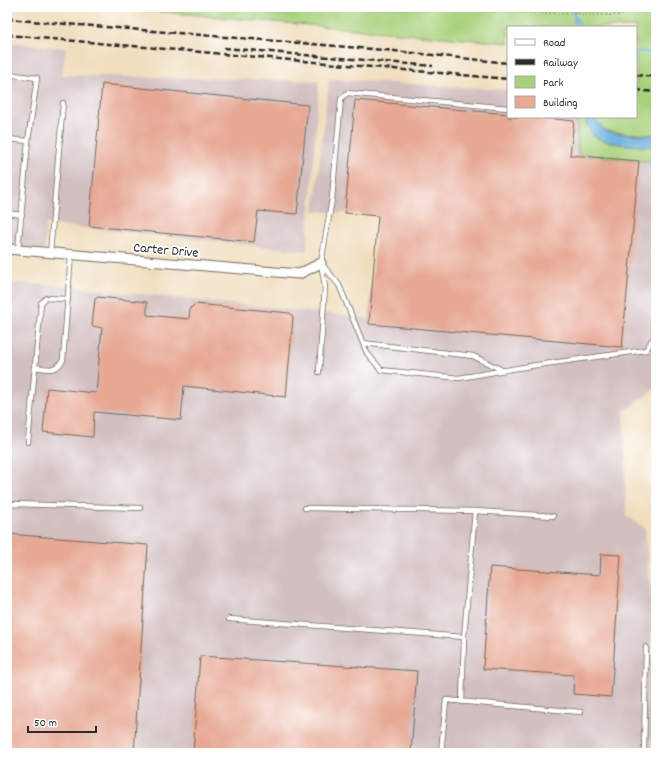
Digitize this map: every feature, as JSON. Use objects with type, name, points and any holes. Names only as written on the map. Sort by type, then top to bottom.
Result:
[{"type":"street","name":"Carter Drive","points":[[7,249],[299,274],[320,263]]},
{"type":"lane","points":[[7,74],[37,78],[28,141],[18,250]]},
{"type":"lane","points":[[319,372],[325,287],[320,263],[332,199],[341,99],[347,93],[507,108]]},
{"type":"lane","points":[[50,253],[63,102]]},
{"type":"lane","points":[[7,139],[28,141]]},
{"type":"lane","points":[[7,213],[22,216]]},
{"type":"lane","points":[[35,367],[55,368],[63,360],[71,255]]},
{"type":"lane","points":[[320,263],[339,285],[367,353],[381,370],[459,378],[502,370],[646,350],[654,337],[656,282]]},
{"type":"lane","points":[[28,442],[42,300],[46,298],[68,299]]},
{"type":"lane","points":[[363,343],[472,356],[502,370]]},
{"type":"lane","points":[[7,505],[140,508]]},
{"type":"lane","points":[[305,508],[475,511],[553,516]]},
{"type":"lane","points":[[462,702],[464,637],[475,511]]},
{"type":"lane","points":[[229,619],[464,637]]},
{"type":"lane","points":[[644,753],[646,647]]},
{"type":"lane","points":[[441,753],[446,700],[581,712]]},
{"type":"path","points":[[386,7],[398,9],[622,15],[632,7]]},
{"type":"shaded area","points":[[7,42],[66,48],[62,75],[319,81],[307,251],[46,224],[44,251],[7,248]]},
{"type":"shaded area","points":[[329,79],[507,90],[507,118],[577,118],[578,154],[656,162],[656,388],[624,411],[626,516],[645,528],[651,600],[652,753],[7,753],[7,283],[55,285],[369,318],[377,216],[314,211]]},
{"type":"green space","points":[[107,7],[483,7],[529,9],[564,7],[574,11],[595,7],[603,9],[612,7],[656,7],[656,135],[612,132],[604,130],[614,143],[656,147],[656,162],[578,154],[577,118],[637,118],[637,26],[507,26],[507,43]]},
{"type":"water","points":[[587,118],[593,118],[609,132],[656,135],[656,147],[624,144],[599,139],[591,133],[586,123]]},
{"type":"building","points":[[102,84],[308,105],[297,214],[258,211],[254,242],[89,226]]},
{"type":"building","points":[[355,100],[507,114],[507,118],[546,118],[574,121],[570,155],[639,161],[622,347],[369,324],[378,216],[345,213]]},
{"type":"building","points":[[98,297],[147,302],[147,315],[189,319],[190,308],[196,304],[290,313],[293,317],[286,397],[184,386],[181,420],[94,412],[93,437],[43,432],[47,388],[96,393],[102,328],[92,326],[95,299]]},
{"type":"building","points":[[7,534],[148,545],[134,753],[7,753]]},
{"type":"building","points":[[601,554],[621,555],[611,697],[573,694],[574,675],[483,669],[490,567],[600,575]]},
{"type":"building","points":[[200,656],[417,671],[411,753],[193,753]]},
{"type":"waterway","points":[[573,7],[575,26]]},
{"type":"waterway","points":[[575,15],[580,26]]},
{"type":"waterway","points":[[637,51],[656,53]]},
{"type":"railway","points":[[7,19],[385,50],[507,63]]},
{"type":"railway","points":[[7,35],[507,79]]},
{"type":"railway","points":[[224,48],[433,66]]},
{"type":"railway","points":[[637,75],[656,77]]},
{"type":"railway","points":[[637,90],[656,92]]}]
